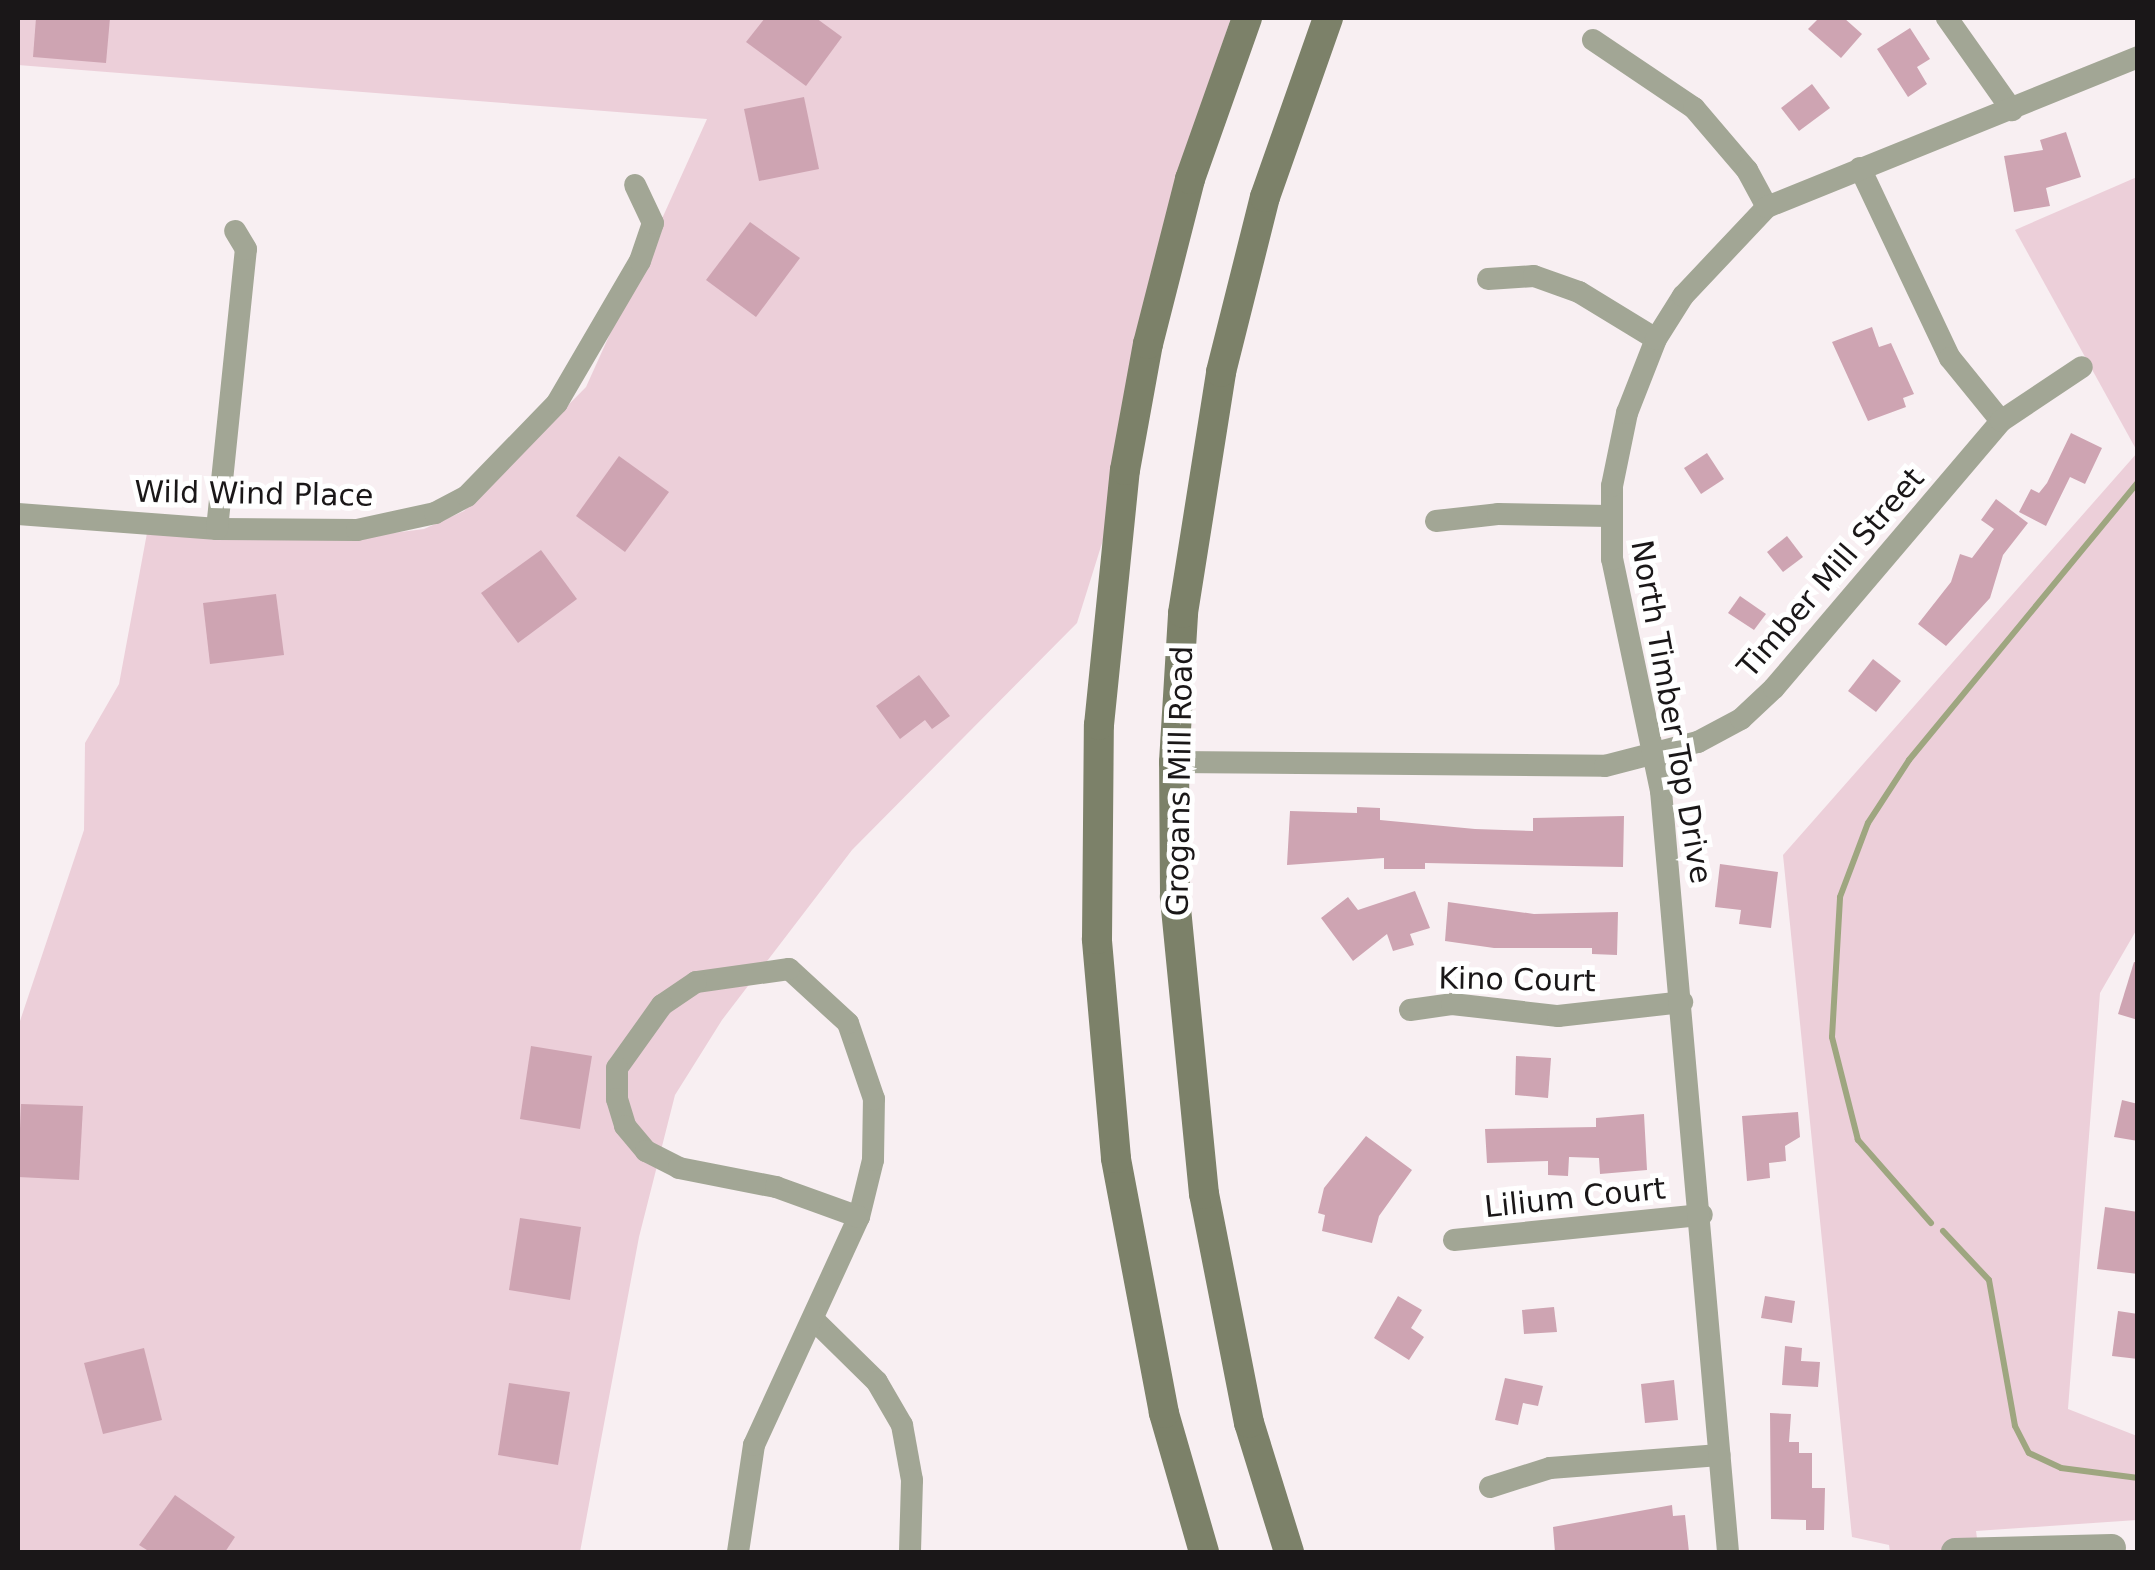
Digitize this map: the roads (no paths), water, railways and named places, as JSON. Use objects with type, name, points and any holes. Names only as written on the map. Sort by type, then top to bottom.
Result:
[{"type":"main road","points":[[1203,1549],[1164,1413],[1114,1140],[1097,939],[1098,725],[1123,488],[1148,344],[1190,179],[1247,18]]},
{"type":"main road","name":"Grogans Mill Road","points":[[1289,1552],[1249,1423],[1204,1194],[1176,896],[1174,762],[1183,613],[1221,372],[1265,197],[1328,18]]},
{"type":"street","points":[[1947,18],[2012,110]]},
{"type":"street","points":[[1592,40],[1694,108],[1747,170],[1767,207]]},
{"type":"street","name":"North Timber Top Drive","points":[[1728,1552],[1702,1215],[1654,758],[1620,609],[1609,516],[1627,414],[1656,340],[1712,262],[1767,207],[2138,57]]},
{"type":"street","points":[[1860,168],[1950,358],[2002,421]]},
{"type":"street","name":"Wild Wind Place","points":[[18,514],[217,529],[370,528],[434,513],[467,496],[557,403],[640,260],[652,223],[634,185]]},
{"type":"street","points":[[217,529],[246,249],[235,230]]},
{"type":"street","points":[[1488,279],[1534,276],[1564,286],[1656,340]]},
{"type":"street","name":"Timber Mill Street","points":[[1174,762],[1605,766],[1654,758],[1741,719],[1774,688],[2002,421],[2082,366]]},
{"type":"street","points":[[1436,521],[1498,514],[1609,516]]},
{"type":"street","points":[[738,1552],[754,1445],[859,1217],[877,1128],[864,1062],[848,1023],[789,969],[696,982],[662,1005],[618,1068],[616,1099],[625,1126],[646,1152],[679,1168],[776,1187],[859,1217]]},
{"type":"street","name":"Kino Court","points":[[1410,1010],[1452,1004],[1558,1016],[1682,1002]]},
{"type":"street","name":"Lilium Court","points":[[1454,1240],[1702,1215]]},
{"type":"street","points":[[814,1320],[877,1382],[902,1425],[912,1480],[910,1552]]},
{"type":"street","points":[[1490,1487],[1550,1468],[1720,1455]]},
{"type":"street","points":[[1955,1552],[2015,1546],[2115,1549]]},
{"type":"waterway","points":[[1931,1223],[1858,1140],[1832,1037],[1840,897],[1868,823],[1909,760],[2138,482]]},
{"type":"waterway","points":[[1943,1231],[1989,1280],[2015,1426],[2029,1453],[2061,1468],[2138,1478]]}]
